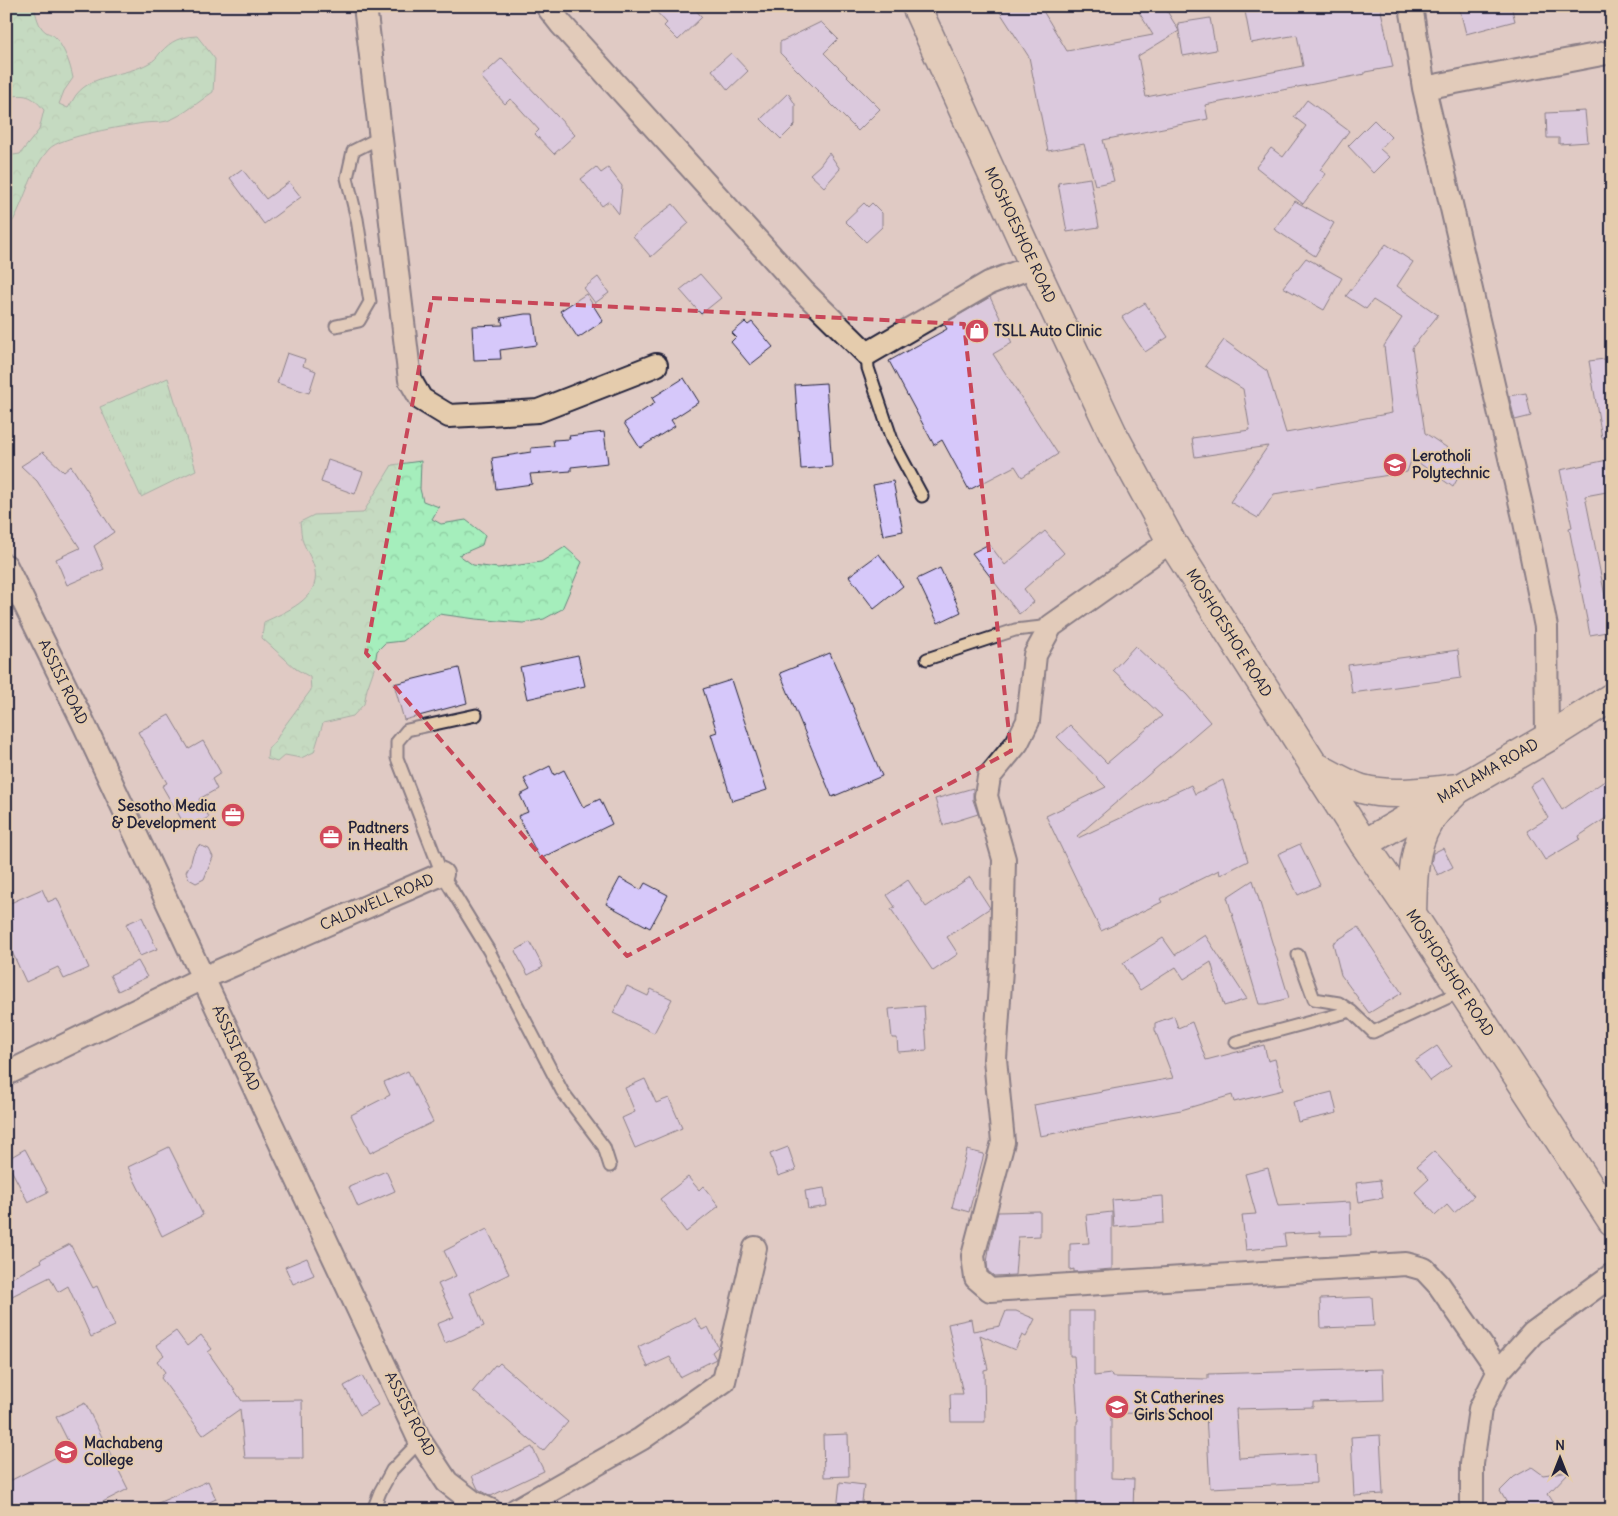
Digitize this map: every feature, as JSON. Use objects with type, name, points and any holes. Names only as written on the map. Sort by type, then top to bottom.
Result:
[{"type":"main road","name":"MOSHOESHOE ROAD","points":[[916,6],[1112,434],[1171,541],[1364,844],[1609,1208]]},
{"type":"main road","name":"MATLAMA ROAD","points":[[1364,844],[1547,738],[1612,697]]},
{"type":"main road","points":[[1313,765],[1362,789],[1395,792],[1459,788]]},
{"type":"main road","points":[[1412,914],[1416,851],[1421,836],[1429,821],[1459,788]]},
{"type":"street","points":[[365,6],[410,380],[421,399],[449,416],[538,411],[656,365]]},
{"type":"street","points":[[547,6],[561,24],[803,291],[867,354],[989,283],[1034,266]]},
{"type":"street","points":[[1411,6],[1424,88],[1524,522],[1546,628],[1547,738]]},
{"type":"street","points":[[1424,88],[1612,52]]},
{"type":"street","points":[[1171,541],[1050,626],[1035,654],[1028,721],[1017,743],[989,777],[986,796],[1004,859],[1002,954],[995,1059],[1003,1142],[973,1256],[976,1278],[990,1290],[1406,1264],[1424,1270],[1439,1285],[1499,1371]]},
{"type":"street","name":"ASSISI ROAD","points":[[6,566],[87,731],[204,978],[420,1441],[447,1482],[473,1502],[490,1510]]},
{"type":"street","name":"CALDWELL ROAD","points":[[6,1074],[204,978],[442,874]]},
{"type":"street","points":[[516,1510],[641,1439],[724,1381],[755,1248]]},
{"type":"street","points":[[1472,1510],[1472,1464],[1480,1410],[1499,1371],[1533,1333],[1612,1275]]},
{"type":"lane","points":[[336,326],[359,321],[370,302],[357,219],[347,178],[353,152],[381,137]]},
{"type":"lane","points":[[867,354],[868,368],[892,440],[922,496]]},
{"type":"lane","points":[[927,659],[1015,630],[1050,626]]},
{"type":"lane","points":[[442,874],[397,758],[397,742],[407,730],[476,714]]},
{"type":"lane","name":"CALDWELL ROAD","points":[[442,874],[488,950],[562,1091],[604,1147],[610,1166]]},
{"type":"lane","points":[[1298,955],[1314,999],[1340,1004],[1352,1011],[1373,1032],[1462,991]]},
{"type":"lane","points":[[1236,1042],[1352,1011]]},
{"type":"lane","points":[[373,1510],[392,1470],[420,1441]]},
{"type":"highlighted area","points":[[432,298],[964,324],[1011,751],[627,956],[366,653]]},
{"type":"green space","points":[[7,6],[34,6],[43,30],[55,37],[62,47],[69,62],[73,78],[64,91],[59,104],[68,108],[76,95],[91,83],[151,62],[172,42],[191,36],[197,36],[215,59],[213,92],[185,112],[167,121],[109,129],[56,144],[43,156],[33,174],[13,221],[7,223],[6,156],[20,154],[39,130],[44,110],[27,96],[6,97]]},
{"type":"green space","points":[[168,378],[196,470],[141,497],[100,407]]},
{"type":"green space","points":[[421,461],[420,489],[423,501],[439,507],[432,519],[441,524],[466,520],[485,535],[482,545],[459,555],[473,565],[498,568],[541,562],[565,547],[582,562],[562,609],[544,619],[523,623],[439,614],[403,641],[385,643],[377,651],[364,704],[353,716],[323,723],[314,752],[301,758],[285,755],[277,762],[267,759],[268,749],[311,690],[310,677],[296,669],[262,638],[264,622],[291,609],[307,597],[315,581],[314,567],[303,542],[300,522],[314,515],[363,513],[392,465]]},
{"type":"building","points":[[651,6],[692,6],[702,17],[678,40],[664,26],[667,23]]},
{"type":"building","points":[[996,6],[1040,6],[1067,51],[1153,35],[1135,6],[1164,6],[1179,31],[1138,56],[1146,97],[1303,66],[1297,35],[1251,43],[1244,6],[1380,6],[1393,67],[1205,105],[1208,119],[1103,140],[1114,181],[1095,185],[1084,144],[1048,151],[1029,57]]},
{"type":"building","points":[[1459,6],[1511,6],[1515,21],[1466,34]]},
{"type":"building","points":[[1210,18],[1216,50],[1183,56],[1178,23]]},
{"type":"building","points":[[821,22],[838,39],[824,53],[880,109],[858,131],[780,53],[780,42]]},
{"type":"building","points":[[731,53],[748,71],[728,90],[712,70]]},
{"type":"building","points":[[502,58],[575,135],[554,154],[535,134],[539,130],[515,103],[510,99],[505,104],[481,77]]},
{"type":"building","points":[[788,93],[795,104],[795,125],[781,139],[761,119]]},
{"type":"building","points":[[1307,100],[1349,131],[1320,170],[1326,174],[1303,204],[1256,167],[1271,148],[1283,157],[1306,126],[1294,117]]},
{"type":"building","points":[[1585,111],[1588,142],[1559,144],[1559,138],[1547,138],[1546,113]]},
{"type":"building","points":[[1374,120],[1391,137],[1380,149],[1389,157],[1373,173],[1348,146]]},
{"type":"building","points":[[829,153],[840,169],[824,187],[810,174]]},
{"type":"building","points":[[596,167],[601,173],[608,168],[622,186],[619,214],[609,201],[602,206],[581,179]]},
{"type":"building","points":[[242,169],[266,199],[289,182],[301,197],[264,224],[230,178]]},
{"type":"building","points":[[1090,178],[1099,227],[1067,232],[1058,183]]},
{"type":"building","points":[[1295,201],[1334,223],[1315,256],[1274,229]]},
{"type":"building","points":[[864,203],[868,207],[872,203],[882,213],[882,227],[866,242],[845,221]]},
{"type":"building","points":[[673,204],[689,223],[651,257],[633,236]]},
{"type":"building","points":[[1386,244],[1413,262],[1397,286],[1438,315],[1412,348],[1425,433],[1467,461],[1453,487],[1412,458],[1407,472],[1274,494],[1258,518],[1230,502],[1268,446],[1195,457],[1192,438],[1250,430],[1243,389],[1205,366],[1224,340],[1267,371],[1286,433],[1392,413],[1384,346],[1402,318],[1373,300],[1366,309],[1346,296]]},
{"type":"building","points":[[1306,258],[1342,278],[1324,310],[1283,287]]},
{"type":"building","points":[[700,274],[721,298],[701,314],[680,290]]},
{"type":"building","points":[[598,277],[609,293],[595,303],[584,288]]},
{"type":"building","points":[[586,294],[603,321],[578,338],[560,311]]},
{"type":"building","points":[[990,297],[1012,343],[993,354],[1058,454],[1022,477],[1015,466],[969,490],[942,440],[934,445],[889,361],[947,329],[944,324]]},
{"type":"building","points":[[1145,303],[1168,337],[1145,352],[1122,317]]},
{"type":"building","points":[[533,314],[537,345],[500,350],[501,359],[474,360],[472,326],[503,325],[501,318]]},
{"type":"building","points":[[745,322],[748,325],[752,322],[773,347],[750,365],[731,342],[736,337],[732,333]]},
{"type":"building","points":[[287,353],[305,359],[303,366],[316,371],[309,393],[277,383]]},
{"type":"building","points":[[1612,358],[1612,437],[1602,438],[1589,361]]},
{"type":"building","points":[[684,378],[699,402],[671,420],[675,426],[640,448],[624,423],[655,403],[652,398]]},
{"type":"building","points":[[826,383],[832,467],[801,469],[795,385]]},
{"type":"building","points":[[1526,393],[1531,416],[1515,420],[1509,396]]},
{"type":"building","points":[[604,432],[608,463],[571,467],[571,471],[530,474],[532,484],[496,489],[492,458],[531,452],[531,448],[554,446],[553,440],[570,439],[569,436]]},
{"type":"building","points":[[43,452],[64,472],[71,466],[114,532],[94,546],[104,569],[67,585],[56,559],[80,548],[37,481],[21,466]]},
{"type":"building","points":[[1612,459],[1612,491],[1585,496],[1612,631],[1590,635],[1569,528],[1572,527],[1560,470]]},
{"type":"building","points":[[328,460],[363,472],[355,494],[321,482]]},
{"type":"building","points":[[893,481],[903,531],[883,535],[873,485]]},
{"type":"building","points":[[1045,531],[1064,553],[1024,589],[1034,602],[1019,614],[972,553],[989,544],[1005,565]]},
{"type":"building","points":[[879,554],[903,586],[874,609],[849,576]]},
{"type":"building","points":[[940,568],[961,612],[938,623],[917,579]]},
{"type":"building","points":[[1135,646],[1187,695],[1210,722],[1077,836],[1078,838],[1191,785],[1195,794],[1223,780],[1248,861],[1220,875],[1219,870],[1160,899],[1162,902],[1101,931],[1046,816],[1106,787],[1057,737],[1070,725],[1107,763],[1162,716],[1113,670]]},
{"type":"building","points":[[1458,650],[1461,678],[1352,693],[1348,665]]},
{"type":"building","points":[[830,653],[882,776],[832,797],[780,673]]},
{"type":"building","points":[[578,655],[585,686],[527,699],[520,667]]},
{"type":"building","points":[[459,668],[467,703],[404,720],[394,684]]},
{"type":"building","points":[[731,680],[767,790],[732,801],[711,734],[717,732],[703,689]]},
{"type":"building","points":[[169,715],[189,749],[203,741],[221,773],[212,779],[217,789],[199,799],[209,817],[187,829],[162,786],[167,783],[138,732]]},
{"type":"building","points":[[550,766],[554,775],[564,770],[583,807],[600,799],[612,824],[540,859],[518,816],[528,812],[520,795],[530,790],[524,779]]},
{"type":"building","points":[[1612,776],[1612,814],[1579,836],[1580,839],[1545,860],[1527,831],[1548,818],[1530,786],[1543,778],[1562,810]]},
{"type":"building","points":[[973,788],[973,800],[978,814],[943,825],[935,799]]},
{"type":"building","points":[[1300,844],[1320,885],[1298,895],[1278,854]]},
{"type":"building","points":[[199,845],[209,849],[213,857],[204,879],[196,883],[189,879],[186,872],[193,854]]},
{"type":"building","points":[[1443,848],[1453,867],[1438,875],[1431,862],[1433,853]]},
{"type":"building","points":[[970,877],[990,908],[947,937],[958,954],[933,971],[891,909],[895,907],[887,895],[908,880],[926,907]]},
{"type":"building","points":[[620,878],[641,890],[645,883],[668,895],[650,928],[606,904]]},
{"type":"building","points":[[1253,880],[1289,998],[1266,1004],[1259,1004],[1227,897]]},
{"type":"building","points":[[42,889],[48,902],[57,898],[89,968],[64,979],[58,967],[26,982],[6,939],[6,905]]},
{"type":"building","points":[[142,917],[157,949],[140,956],[126,924]]},
{"type":"building","points":[[1358,927],[1402,993],[1369,1013],[1341,975],[1333,943]]},
{"type":"building","points":[[1205,935],[1247,999],[1224,1006],[1211,962],[1184,979],[1176,967],[1140,990],[1123,963],[1163,938],[1175,955]]},
{"type":"building","points":[[530,942],[543,967],[528,975],[515,951]]},
{"type":"building","points":[[138,961],[147,977],[118,991],[110,975]]},
{"type":"building","points":[[627,986],[648,996],[651,989],[672,999],[654,1033],[613,1013]]},
{"type":"building","points":[[924,1006],[927,1050],[898,1052],[897,1038],[892,1038],[889,1009]]},
{"type":"building","points":[[1174,1016],[1178,1028],[1192,1022],[1206,1060],[1264,1045],[1268,1061],[1275,1059],[1283,1090],[1234,1102],[1232,1095],[1181,1110],[1040,1136],[1034,1105],[1173,1078],[1155,1030],[1155,1023]]},
{"type":"building","points":[[1437,1046],[1451,1066],[1430,1081],[1415,1061]]},
{"type":"building","points":[[408,1071],[433,1122],[370,1153],[351,1115],[390,1095],[384,1082]]},
{"type":"building","points":[[645,1079],[656,1103],[669,1098],[682,1128],[635,1148],[622,1118],[635,1112],[625,1088]]},
{"type":"building","points":[[1332,1092],[1337,1113],[1298,1122],[1293,1102]]},
{"type":"building","points":[[169,1147],[203,1215],[162,1236],[128,1167]]},
{"type":"building","points":[[788,1147],[796,1170],[778,1176],[770,1154]]},
{"type":"building","points":[[25,1149],[48,1192],[28,1202],[6,1160]]},
{"type":"building","points":[[967,1150],[984,1154],[969,1212],[952,1207]]},
{"type":"building","points":[[1434,1151],[1474,1196],[1454,1213],[1447,1205],[1436,1215],[1415,1192],[1429,1179],[1417,1166]]},
{"type":"building","points":[[1268,1168],[1278,1206],[1350,1202],[1351,1235],[1320,1236],[1320,1232],[1284,1234],[1286,1246],[1246,1250],[1242,1215],[1256,1214],[1245,1174]]},
{"type":"building","points":[[386,1171],[395,1191],[358,1207],[349,1187]]},
{"type":"building","points":[[688,1177],[699,1190],[703,1186],[719,1206],[686,1232],[660,1199]]},
{"type":"building","points":[[1380,1180],[1383,1198],[1359,1202],[1356,1183]]},
{"type":"building","points":[[824,1188],[827,1206],[808,1209],[805,1191]]},
{"type":"building","points":[[1163,1196],[1164,1223],[1114,1227],[1112,1200]]},
{"type":"building","points":[[1040,1211],[1040,1236],[1018,1237],[1015,1275],[994,1276],[988,1271],[987,1263],[998,1212]]},
{"type":"building","points":[[1112,1212],[1112,1269],[1074,1272],[1074,1269],[1070,1270],[1070,1244],[1089,1243],[1086,1215]]},
{"type":"building","points":[[487,1229],[509,1274],[470,1293],[484,1326],[445,1343],[437,1324],[454,1317],[438,1284],[456,1276],[444,1251]]},
{"type":"building","points":[[70,1244],[93,1288],[97,1286],[115,1326],[91,1337],[68,1286],[58,1292],[50,1277],[6,1299],[6,1281],[42,1262],[41,1259]]},
{"type":"building","points":[[307,1258],[314,1275],[293,1284],[285,1267]]},
{"type":"building","points":[[1372,1297],[1374,1326],[1321,1328],[1320,1299]]},
{"type":"building","points":[[1006,1311],[1016,1311],[1035,1319],[1026,1337],[1022,1335],[1015,1350],[980,1335],[988,1369],[984,1370],[985,1422],[951,1422],[950,1394],[963,1394],[948,1324],[971,1319],[973,1331],[1000,1326]]},
{"type":"building","points":[[1070,1311],[1094,1311],[1094,1376],[1111,1374],[1112,1377],[1208,1379],[1208,1374],[1383,1369],[1384,1400],[1313,1402],[1313,1407],[1236,1409],[1239,1458],[1315,1454],[1316,1483],[1210,1488],[1206,1414],[1111,1413],[1111,1478],[1134,1479],[1133,1510],[1077,1509],[1078,1421],[1074,1356],[1070,1356]]},
{"type":"building","points":[[695,1318],[702,1330],[708,1327],[718,1347],[712,1352],[716,1359],[680,1377],[670,1357],[648,1367],[638,1347]]},
{"type":"building","points":[[176,1331],[187,1346],[201,1335],[212,1349],[208,1352],[242,1401],[302,1400],[303,1458],[245,1458],[240,1409],[203,1435],[161,1378],[165,1372],[157,1361],[164,1355],[156,1345]]},
{"type":"building","points":[[500,1363],[568,1422],[543,1451],[473,1391],[495,1365],[497,1366]]},
{"type":"building","points":[[362,1376],[378,1405],[360,1415],[344,1386]]},
{"type":"building","points":[[85,1403],[128,1489],[87,1510],[6,1510],[6,1483],[72,1449],[56,1417]]},
{"type":"building","points":[[848,1434],[849,1476],[824,1477],[823,1435]]},
{"type":"building","points":[[1380,1435],[1383,1494],[1354,1496],[1351,1437]]},
{"type":"building","points":[[532,1447],[544,1471],[491,1496],[478,1489],[472,1476]]},
{"type":"building","points":[[1532,1467],[1543,1475],[1570,1471],[1548,1494],[1558,1510],[1511,1510],[1500,1491],[1514,1477]]},
{"type":"building","points":[[208,1481],[216,1499],[192,1510],[142,1510]]},
{"type":"building","points":[[840,1482],[864,1485],[861,1510],[837,1510]]},
{"type":"place","name":"TSLL Auto Clinic","points":[[977,331]]},
{"type":"place","name":"Lerotholi Polytechnic","points":[[1395,465]]},
{"type":"place","name":"Sesotho Media & Development","points":[[233,815]]},
{"type":"place","name":"Padtners in Health","points":[[331,837]]},
{"type":"place","name":"St Catherines Girls School","points":[[1117,1407]]},
{"type":"place","name":"Machabeng College","points":[[66,1452]]}]
